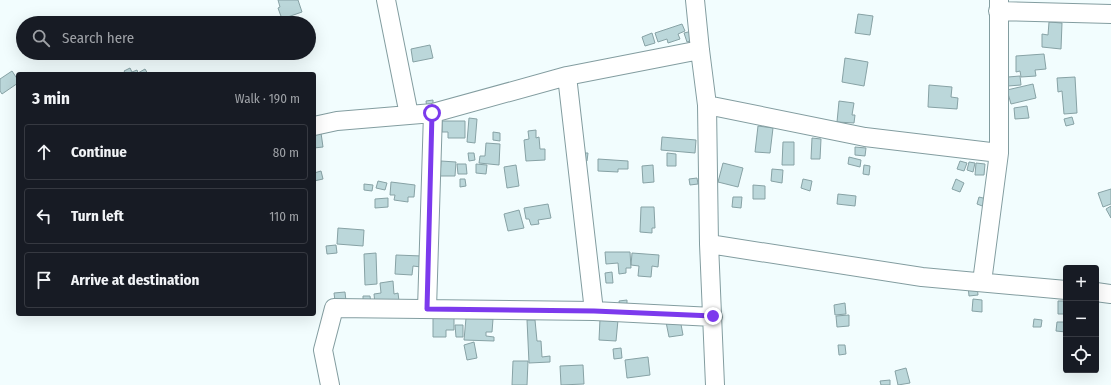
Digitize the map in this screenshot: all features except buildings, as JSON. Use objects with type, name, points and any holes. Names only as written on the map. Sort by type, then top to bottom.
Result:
[{"type":"street","points":[[386,0],[409,115]]},
{"type":"street","points":[[695,0],[707,104],[709,244],[715,385]]},
{"type":"street","points":[[982,282],[999,153],[999,6],[1111,14]]},
{"type":"street","points":[[316,126],[337,121],[432,113],[567,76],[700,50]]},
{"type":"street","points":[[567,76],[594,311]]},
{"type":"street","points":[[707,104],[865,137],[999,153]]},
{"type":"street","points":[[427,309],[432,113]]},
{"type":"street","points":[[709,244],[922,277],[1063,290]]},
{"type":"street","points":[[1099,292],[1111,294]]},
{"type":"street","points":[[330,385],[323,350],[334,308],[594,311],[713,316]]},
{"type":"route","points":[[432,113],[427,309],[594,311],[713,316]]}]
